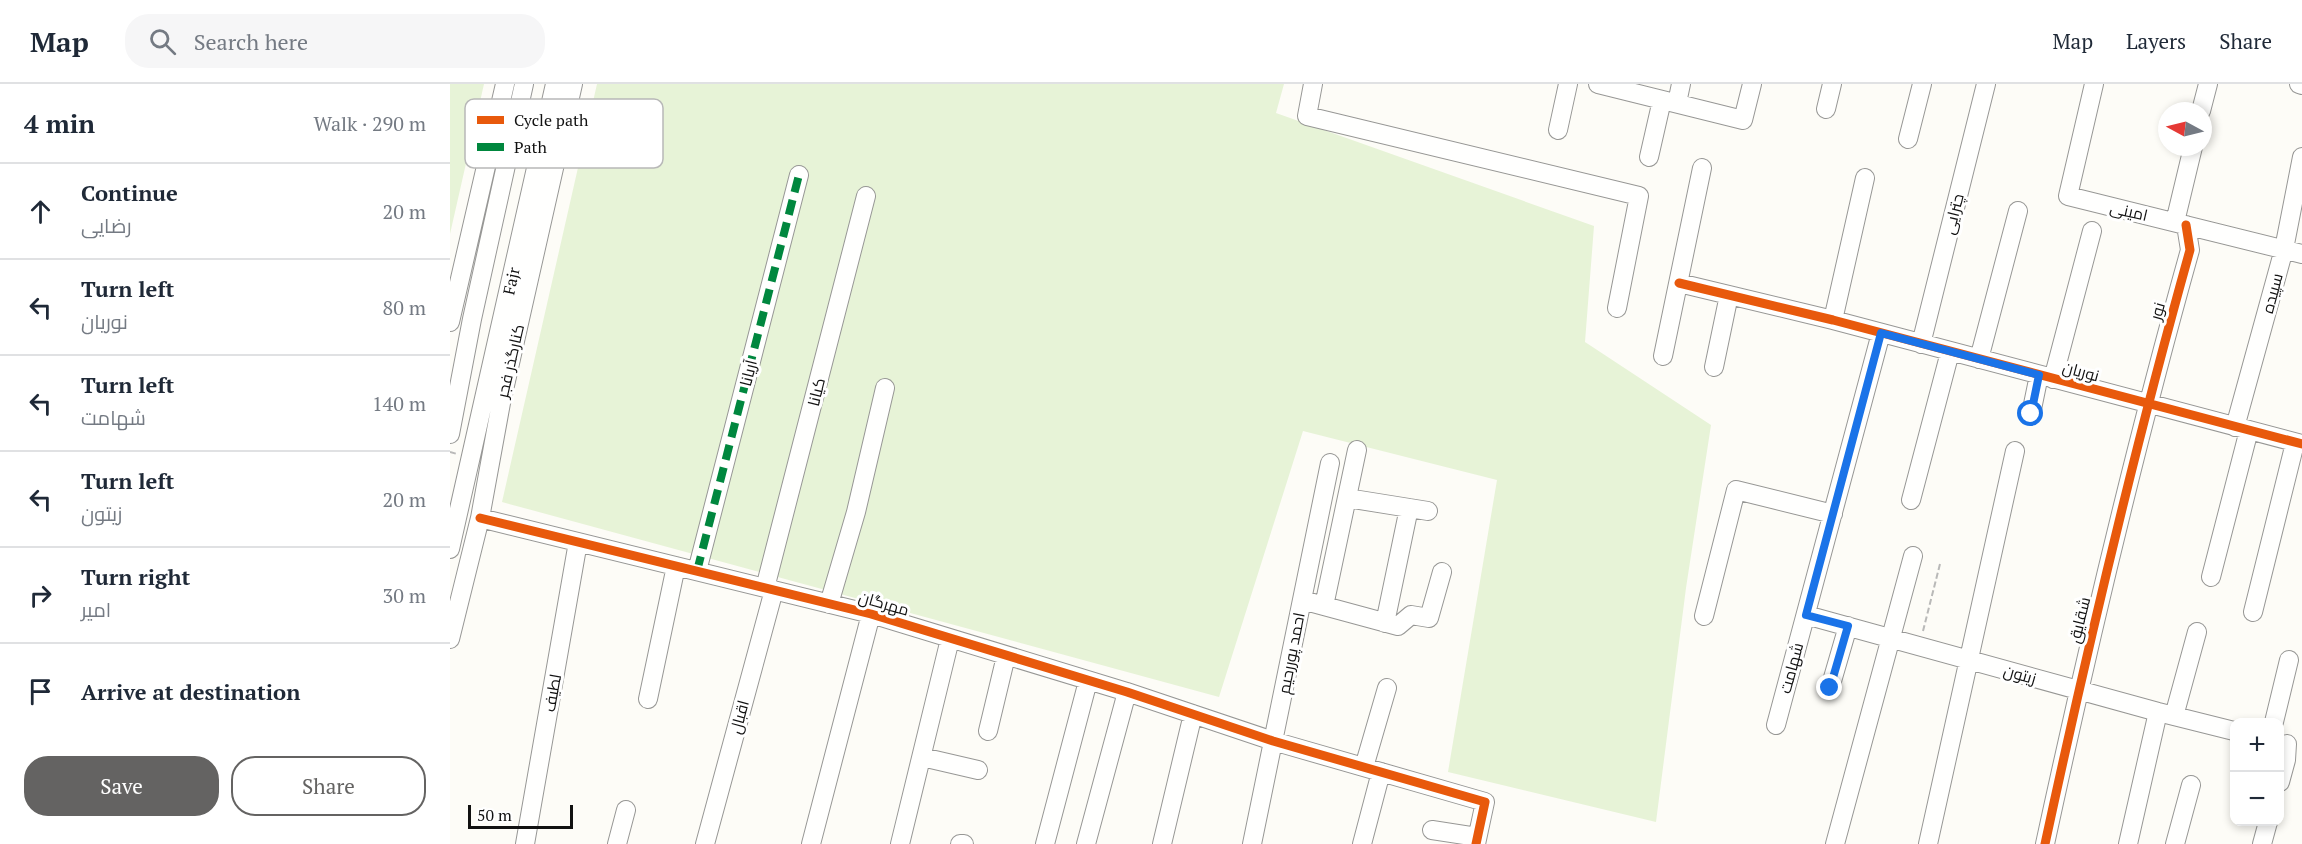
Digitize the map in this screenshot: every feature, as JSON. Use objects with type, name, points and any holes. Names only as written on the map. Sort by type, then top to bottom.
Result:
[{"type":"street","points":[[502,99],[505,84]]},
{"type":"street","name":"Fajr","points":[[520,99],[524,84]]},
{"type":"street","name":"Fajr","points":[[551,99],[555,84]]},
{"type":"street","name":"کنارگذر فجر","points":[[570,99],[573,84]]},
{"type":"street","points":[[1313,84],[1307,116],[1639,195],[1617,308]]},
{"type":"street","points":[[1558,130],[1568,84]]},
{"type":"street","points":[[1598,84],[1743,120],[1752,84]]},
{"type":"street","points":[[1650,157],[1670,101],[1681,84]]},
{"type":"street","points":[[1826,108],[1832,84]]},
{"type":"street","points":[[1908,139],[1922,84]]},
{"type":"street","name":"چترایی","points":[[1921,344],[1986,84]]},
{"type":"street","name":"امینی","points":[[2094,84],[2068,196],[2302,254]]},
{"type":"street","points":[[2203,102],[2208,84]]},
{"type":"street","name":"نور","points":[[2147,404],[2190,250],[2180,223],[2191,156]]},
{"type":"street","name":"سپیده","points":[[2211,577],[2302,158]]},
{"type":"street","points":[[450,322],[486,168]]},
{"type":"street","name":"Fajr","points":[[450,434],[505,168]]},
{"type":"street","name":"Fajr","points":[[450,549],[536,168]]},
{"type":"street","name":"کنارگذر فجر","points":[[450,639],[480,518],[501,403],[554,168]]},
{"type":"street","points":[[1663,356],[1702,168]]},
{"type":"street","name":"آریانا","points":[[697,571],[799,175]]},
{"type":"street","points":[[1833,320],[1865,178]]},
{"type":"street","name":"کیانا","points":[[769,589],[866,196]]},
{"type":"street","points":[[1979,359],[2019,211]]},
{"type":"street","points":[[2031,414],[2046,377],[2092,231]]},
{"type":"street","name":"نوریان","points":[[1678,283],[1833,320],[2299,443]]},
{"type":"street","points":[[1714,367],[1729,295]]},
{"type":"street","points":[[450,367],[472,319]]},
{"type":"street","name":"شهامت","points":[[1776,725],[1881,333]]},
{"type":"street","points":[[1911,500],[1950,352]]},
{"type":"street","points":[[490,376],[501,403]]},
{"type":"street","points":[[829,604],[856,512],[885,388]]},
{"type":"street","name":"شقایق","points":[[2045,844],[2078,690],[2147,404]]},
{"type":"street","points":[[2253,612],[2299,443]]},
{"type":"street","points":[[1324,606],[1357,450]]},
{"type":"street","points":[[1928,844],[2015,451]]},
{"type":"street","name":"احمد پوررحیم","points":[[1252,844],[1330,463]]},
{"type":"street","points":[[1704,616],[1736,490],[1833,514]]},
{"type":"street","points":[[1347,498],[1428,511]]},
{"type":"street","points":[[1385,623],[1408,508]]},
{"type":"street","name":"مهرگان","points":[[480,518],[871,614],[1127,692],[1274,741],[1485,802],[1477,840]]},
{"type":"street","name":"لطیف","points":[[525,844],[578,542]]},
{"type":"street","points":[[1835,844],[1913,556]]},
{"type":"street","points":[[648,699],[676,566]]},
{"type":"street","points":[[1302,600],[1398,626],[1411,615],[1429,618],[1442,572]]},
{"type":"street","name":"اقبال","points":[[705,844],[769,589]]},
{"type":"street","points":[[811,844],[871,614]]},
{"type":"street","name":"زیتون","points":[[1806,615],[2230,730]]},
{"type":"street","points":[[1830,688],[1848,626]]},
{"type":"street","points":[[2128,844],[2166,714],[2197,633]]},
{"type":"street","points":[[903,843],[950,639]]},
{"type":"street","points":[[988,732],[1006,656]]},
{"type":"street","points":[[2275,718],[2289,660]]},
{"type":"street","points":[[1046,844],[1088,681]]},
{"type":"street","points":[[1362,844],[1372,770],[1387,688]]},
{"type":"street","points":[[1086,844],[1127,692]]},
{"type":"street","points":[[1162,844],[1193,714]]},
{"type":"street","points":[[2283,772],[2290,744]]},
{"type":"street","points":[[922,757],[978,770]]},
{"type":"street","points":[[2175,844],[2191,785]]},
{"type":"street","points":[[617,844],[626,810]]},
{"type":"street","points":[[2262,844],[2267,826]]},
{"type":"street","points":[[1432,830],[1477,840]]},
{"type":"path","points":[[1920,646],[1940,564]]},
{"type":"green space","points":[[450,84],[484,84],[481,99],[465,99],[465,168],[450,234]]},
{"type":"green space","points":[[597,84],[1284,84],[1276,113],[1594,226],[1585,342],[1711,425],[1686,588],[1656,822],[1448,772],[1497,480],[1303,431],[1219,697],[502,502],[578,168],[663,168],[663,99],[594,99]]},
{"type":"marked path","points":[[697,571],[799,175]]},
{"type":"cycle path","points":[[2045,844],[2113,546],[2190,250],[2186,225]]},
{"type":"cycle path","points":[[1679,283],[1833,320],[2302,444]]},
{"type":"cycle path","points":[[480,518],[871,614],[1127,692],[1273,741],[1485,802],[1476,844]]},
{"type":"route","points":[[1830,688],[1848,626],[1806,615],[1881,333],[2039,375],[2031,414]]}]
